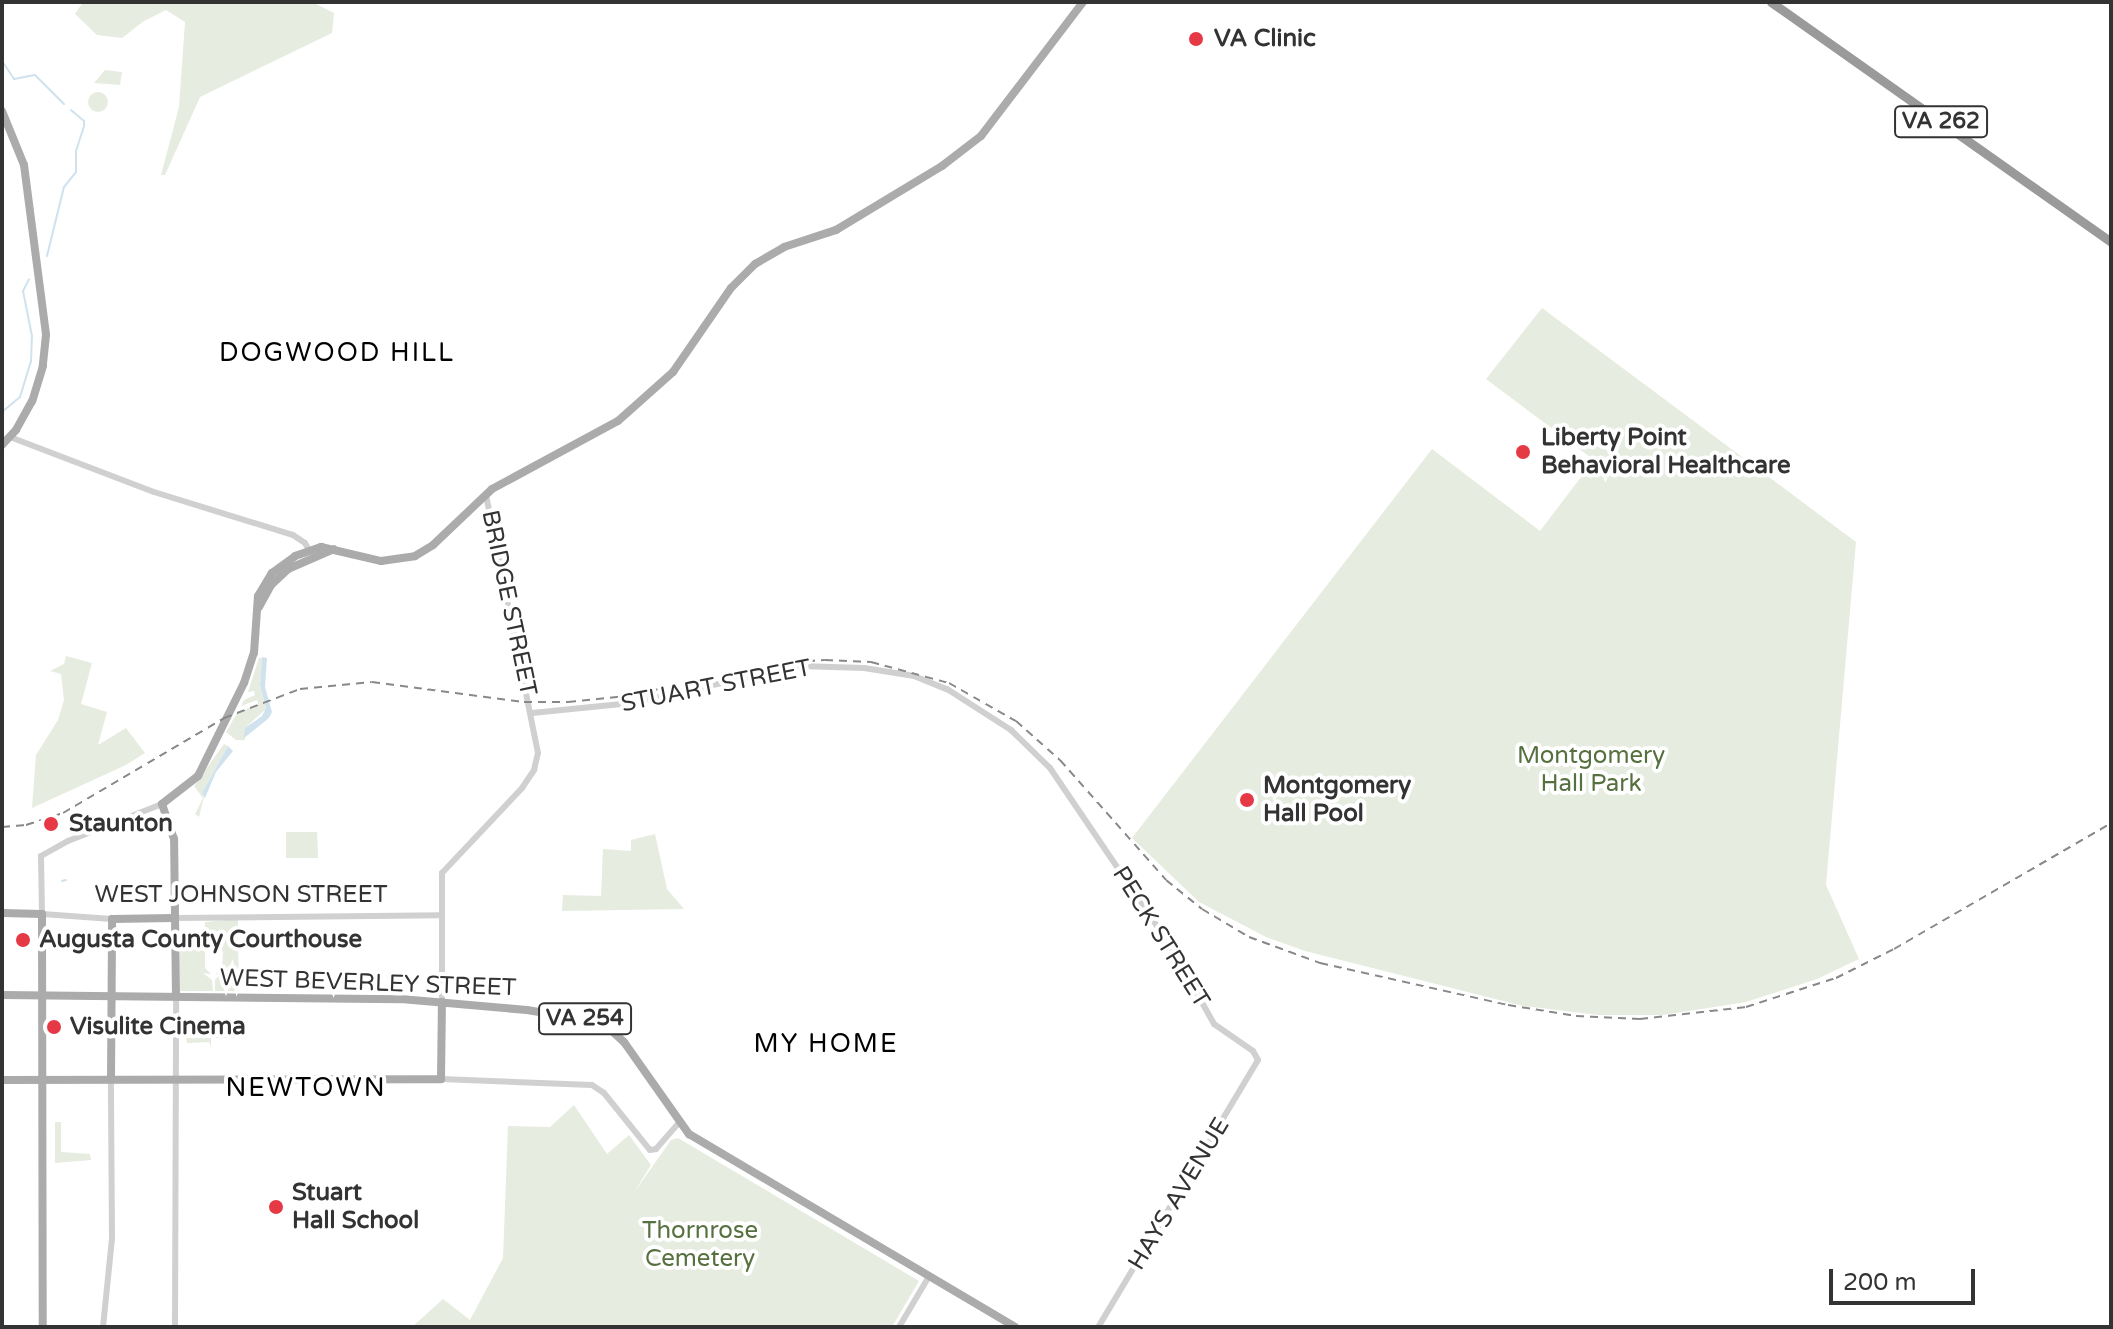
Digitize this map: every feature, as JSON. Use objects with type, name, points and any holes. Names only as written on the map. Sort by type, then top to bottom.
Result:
[{"type":"highway","name":"VA 262","points":[[1771,2],[2111,242]]},
{"type":"main road","points":[[176,996],[174,837],[162,804],[193,782],[249,672],[258,596],[269,576],[284,562],[334,549],[381,561],[412,557],[433,545],[486,494],[605,429],[639,405],[680,364],[728,292],[755,264],[784,247],[836,230],[967,148],[997,119],[1083,2]]},
{"type":"main road","points":[[2,111],[24,165],[46,335],[38,386],[29,409],[2,445]]},
{"type":"main road","points":[[2,913],[42,914],[45,1104],[43,1327]]},
{"type":"main road","name":"WEST JOHNSON STREET","points":[[112,919],[174,918]]},
{"type":"main road","points":[[111,1079],[112,919]]},
{"type":"main road","name":"VA 254","points":[[2,995],[42,996]]},
{"type":"main road","name":"WEST BEVERLEY STREET","points":[[42,996],[442,1002],[554,1013],[611,1030],[624,1042],[678,1124],[689,1134],[1015,1327]]},
{"type":"main road","points":[[2,1080],[441,1079],[442,1002]]},
{"type":"main road","points":[[45,1104],[54,1080]]},
{"type":"street","points":[[10,437],[154,492],[289,533],[310,554]]},
{"type":"street","name":"BRIDGE STREET","points":[[441,915],[442,871],[531,775],[538,753],[486,494]]},
{"type":"street","name":"STUART STREET","points":[[532,713],[632,703],[803,666],[864,668],[914,676],[951,692],[1022,739],[1065,787],[1111,858]]},
{"type":"street","points":[[42,914],[41,856],[66,842],[162,804]]},
{"type":"street","name":"PECK STREET","points":[[1111,858],[1171,947],[1216,1027],[1253,1051],[1258,1061]]},
{"type":"street","name":"WEST JOHNSON STREET","points":[[42,914],[112,919]]},
{"type":"street","points":[[441,915],[442,1002]]},
{"type":"street","name":"WEST JOHNSON STREET","points":[[174,918],[441,915]]},
{"type":"street","points":[[175,1327],[176,996]]},
{"type":"street","name":"HAYS AVENUE","points":[[1098,1327],[1258,1061]]},
{"type":"street","points":[[103,1327],[111,1246],[111,1079]]},
{"type":"street","points":[[441,1079],[590,1085],[604,1093],[649,1150],[656,1149],[678,1124]]},
{"type":"street","points":[[899,1327],[928,1278]]},
{"type":"green space","points":[[83,2],[312,2],[334,13],[332,33],[200,97],[165,175],[161,175],[179,107],[185,22],[166,10],[144,21],[122,38],[97,35],[75,14]]},
{"type":"green space","points":[[105,70],[122,72],[120,85],[94,83]]},
{"type":"green space","points":[[98,92],[105,95],[108,102],[105,109],[98,112],[91,109],[88,102],[91,95]]},
{"type":"green space","name":"Montgomery Hall Park","points":[[1542,308],[1856,542],[1826,885],[1859,959],[1817,979],[1746,1002],[1663,1015],[1599,1015],[1523,1006],[1305,951],[1266,937],[1199,902],[1132,838],[1432,449],[1540,531],[1594,460],[1486,379]]},
{"type":"green space","points":[[66,656],[92,663],[81,704],[107,712],[98,745],[126,728],[145,753],[126,765],[32,808],[36,755],[58,720],[64,700],[61,674],[50,671],[64,664]]},
{"type":"green space","points":[[259,658],[262,658],[260,685],[266,709],[245,728],[245,740],[236,740],[226,732],[237,713],[258,704],[257,700],[241,706],[244,700],[255,695],[254,691],[248,692]]},
{"type":"green space","points":[[224,744],[228,746],[202,793],[204,797],[199,817],[195,814],[203,798],[194,786]]},
{"type":"green space","points":[[286,832],[317,832],[318,858],[286,858]]},
{"type":"green space","points":[[655,834],[667,889],[684,909],[562,911],[563,895],[601,896],[603,849],[631,851],[631,840]]},
{"type":"green space","points":[[238,919],[238,939],[233,941],[238,942],[239,991],[215,991],[215,980],[223,971],[215,975],[222,968],[223,952],[220,946],[210,946],[210,940],[201,937],[201,930],[205,929],[205,922]]},
{"type":"green space","points":[[180,948],[200,948],[205,952],[205,968],[211,974],[203,973],[212,980],[213,991],[180,991]]},
{"type":"green space","points":[[211,1032],[240,1032],[240,1038],[211,1038],[211,1047],[209,1042],[187,1043],[186,1038],[210,1038]]},
{"type":"green space","name":"Thornrose Cemetery","points":[[574,1105],[607,1154],[629,1135],[651,1165],[633,1194],[671,1140],[678,1138],[919,1281],[892,1327],[412,1327],[443,1299],[470,1320],[503,1258],[508,1126],[550,1127]]},
{"type":"green space","points":[[55,1122],[61,1122],[61,1152],[90,1154],[91,1160],[55,1163]]},
{"type":"water","points":[[262,657],[267,658],[265,687],[272,712],[244,738],[245,728],[262,716],[266,708],[260,685]]},
{"type":"water","points":[[228,746],[233,751],[216,772],[205,798],[202,793]]},
{"type":"waterway","points":[[2,61],[14,79],[35,75],[64,104]]},
{"type":"waterway","points":[[47,256],[64,187],[76,172],[76,151],[84,126],[84,121],[71,110]]},
{"type":"waterway","points":[[2,412],[20,397],[31,362],[32,336],[23,291],[29,279]]},
{"type":"waterway","points":[[62,881],[66,880]]},
{"type":"railway","points":[[2,827],[26,825],[63,813],[224,718],[300,689],[372,682],[524,702],[568,702],[627,696],[779,663],[825,660],[871,662],[949,683],[1016,721],[1060,760],[1166,880],[1202,909],[1249,937],[1320,963],[1508,1005],[1576,1016],[1640,1019],[1746,1007],[1836,978],[1894,949],[2111,823]]},
{"type":"place","name":"VA Clinic","points":[[1196,39]]},
{"type":"place","name":"Liberty Point Behavioral Healthcare","points":[[1523,452]]},
{"type":"place","name":"Montgomery Hall Pool","points":[[1247,800]]},
{"type":"place","name":"Staunton","points":[[51,824]]},
{"type":"place","name":"Augusta County Courthouse","points":[[23,940]]},
{"type":"place","name":"Visulite Cinema","points":[[54,1027]]},
{"type":"place","name":"Stuart Hall School","points":[[276,1207]]},
{"type":"district","name":"DOGWOOD HILL","points":[[337,353]]},
{"type":"district","name":"MY HOME","points":[[826,1044]]},
{"type":"district","name":"NEWTOWN","points":[[306,1088]]}]
